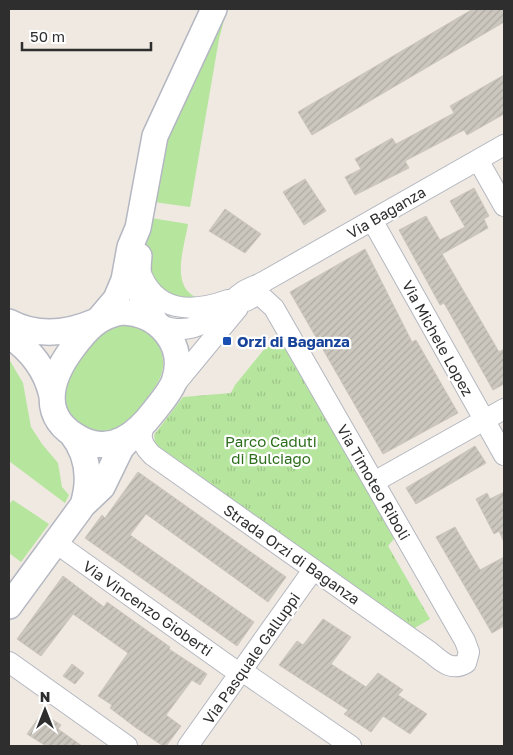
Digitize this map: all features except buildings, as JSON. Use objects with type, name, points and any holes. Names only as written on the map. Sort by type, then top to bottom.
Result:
[{"type":"street","points":[[158,323],[145,306],[141,293],[138,228],[155,136],[214,9]]},
{"type":"street","name":"Via Baganza","points":[[9,322],[30,330],[47,333],[69,331],[122,312],[140,314],[177,330],[193,328],[214,317],[269,279],[504,146]]},
{"type":"street","points":[[478,160],[504,206]]},
{"type":"street","name":"Via Michele Lopez","points":[[372,220],[504,455]]},
{"type":"street","points":[[52,397],[54,381],[60,366],[86,331],[112,306],[122,286],[130,247],[138,228]]},
{"type":"street","points":[[138,259],[140,272],[146,284],[157,297],[171,305],[185,308],[205,307],[258,295],[268,301]]},
{"type":"street","points":[[268,301],[264,288],[269,279]]},
{"type":"street","name":"Via Baganza","points":[[83,505],[102,487],[121,448],[169,392],[243,297]]},
{"type":"street","name":"Via Timoteo Riboli","points":[[268,301],[466,643],[469,656],[463,665]]},
{"type":"street","name":"Via Baganza","points":[[158,323],[172,341],[177,358],[176,376],[169,392]]},
{"type":"street","points":[[9,335],[25,347],[38,362],[52,397],[56,413],[80,444],[86,462],[88,478],[83,505],[9,606]]},
{"type":"street","points":[[374,482],[504,410]]},
{"type":"street","points":[[71,433],[85,441],[101,444],[118,442],[139,429]]},
{"type":"street","name":"Strada Orzi di Baganza","points":[[139,429],[142,431],[142,440],[152,455],[430,652],[441,662],[453,667],[463,665]]},
{"type":"street","name":"Via Vincenzo Gioberti","points":[[56,543],[350,746]]},
{"type":"street","name":"Via Pasquale Galluppi","points":[[188,746],[313,570]]},
{"type":"street","points":[[9,662],[127,746]]},
{"type":"green space","points":[[227,9],[219,39],[190,207],[154,202],[164,147],[189,85]]},
{"type":"green space","points":[[151,218],[188,224],[182,253],[181,274],[187,291],[195,297],[195,301],[171,298],[150,277],[145,251]]},
{"type":"green space","points":[[128,325],[150,335],[156,341],[162,355],[161,375],[141,406],[127,421],[111,431],[92,430],[82,425],[67,408],[65,399],[69,380],[100,334],[118,326]]},
{"type":"green space","name":"Parco Caduti di Bulciago","points":[[289,343],[391,534],[396,532],[398,534],[388,546],[430,619],[413,629],[157,453],[154,435],[183,397],[231,393],[235,385],[266,347]]},
{"type":"green space","points":[[9,359],[23,383],[31,427],[58,463],[62,487],[69,495],[65,503],[9,461]]},
{"type":"green space","points":[[13,500],[49,524],[21,562],[9,553],[9,504]]},
{"type":"place","name":"Orzi di Baganza","points":[[227,341]]}]
